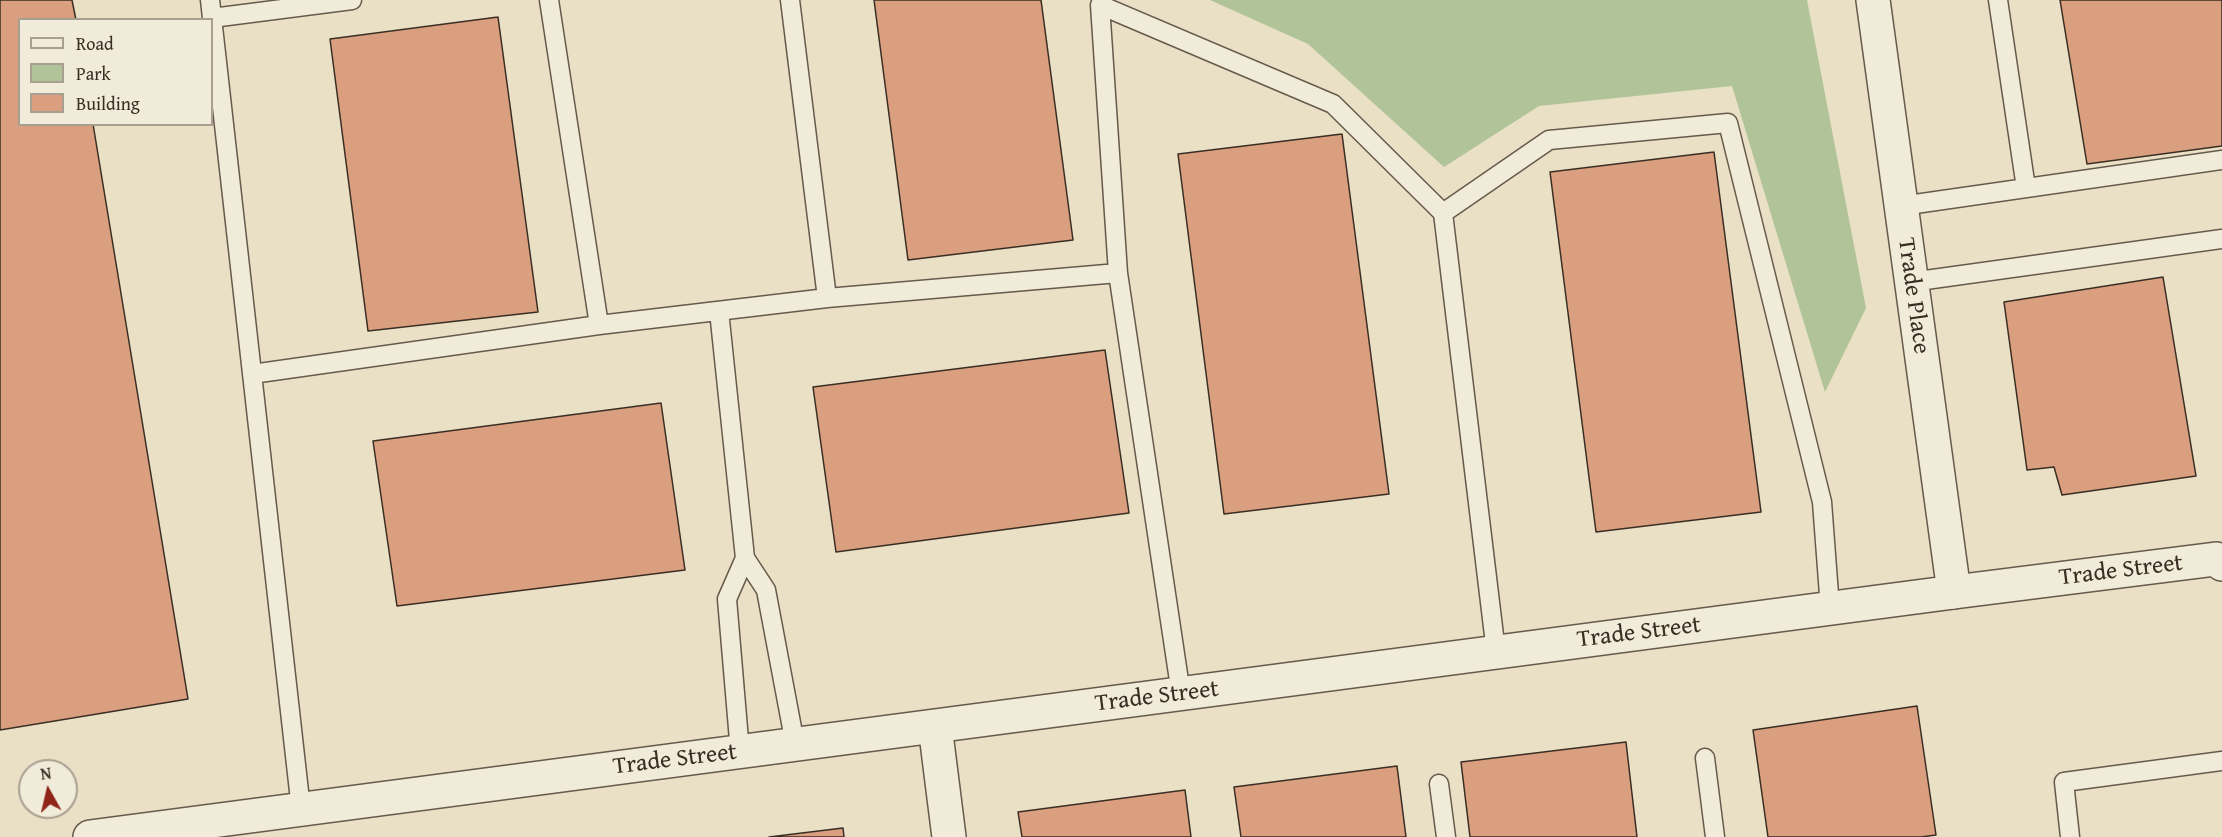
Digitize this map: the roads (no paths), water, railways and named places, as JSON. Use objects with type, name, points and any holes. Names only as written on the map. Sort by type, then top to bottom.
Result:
[{"type":"street","name":"Trade Place","points":[[1873,0],[1954,592]]},
{"type":"street","name":"Trade Street","points":[[90,837],[1954,592],[2216,559],[2222,564]]},
{"type":"street","points":[[935,726],[949,837]]},
{"type":"lane","points":[[211,9],[352,0]]},
{"type":"lane","points":[[549,0],[599,325]]},
{"type":"lane","points":[[790,0],[826,298]]},
{"type":"lane","points":[[1998,0],[2026,188]]},
{"type":"lane","points":[[1181,694],[1118,273],[1097,3],[1334,104],[1443,213],[1496,652]]},
{"type":"lane","points":[[213,27],[300,809]]},
{"type":"lane","points":[[1443,213],[1550,140],[1728,123],[1822,502],[1830,608]]},
{"type":"lane","points":[[1901,207],[2222,160]]},
{"type":"lane","points":[[1911,282],[2222,239]]},
{"type":"lane","points":[[252,374],[599,325],[826,298],[1118,273]]},
{"type":"lane","points":[[719,311],[745,558],[766,590],[795,744]]},
{"type":"lane","points":[[740,752],[727,599],[745,558]]},
{"type":"lane","points":[[1705,758],[1715,837]]},
{"type":"lane","points":[[2070,837],[2064,782],[2222,761]]},
{"type":"lane","points":[[1439,784],[1446,837]]}]
